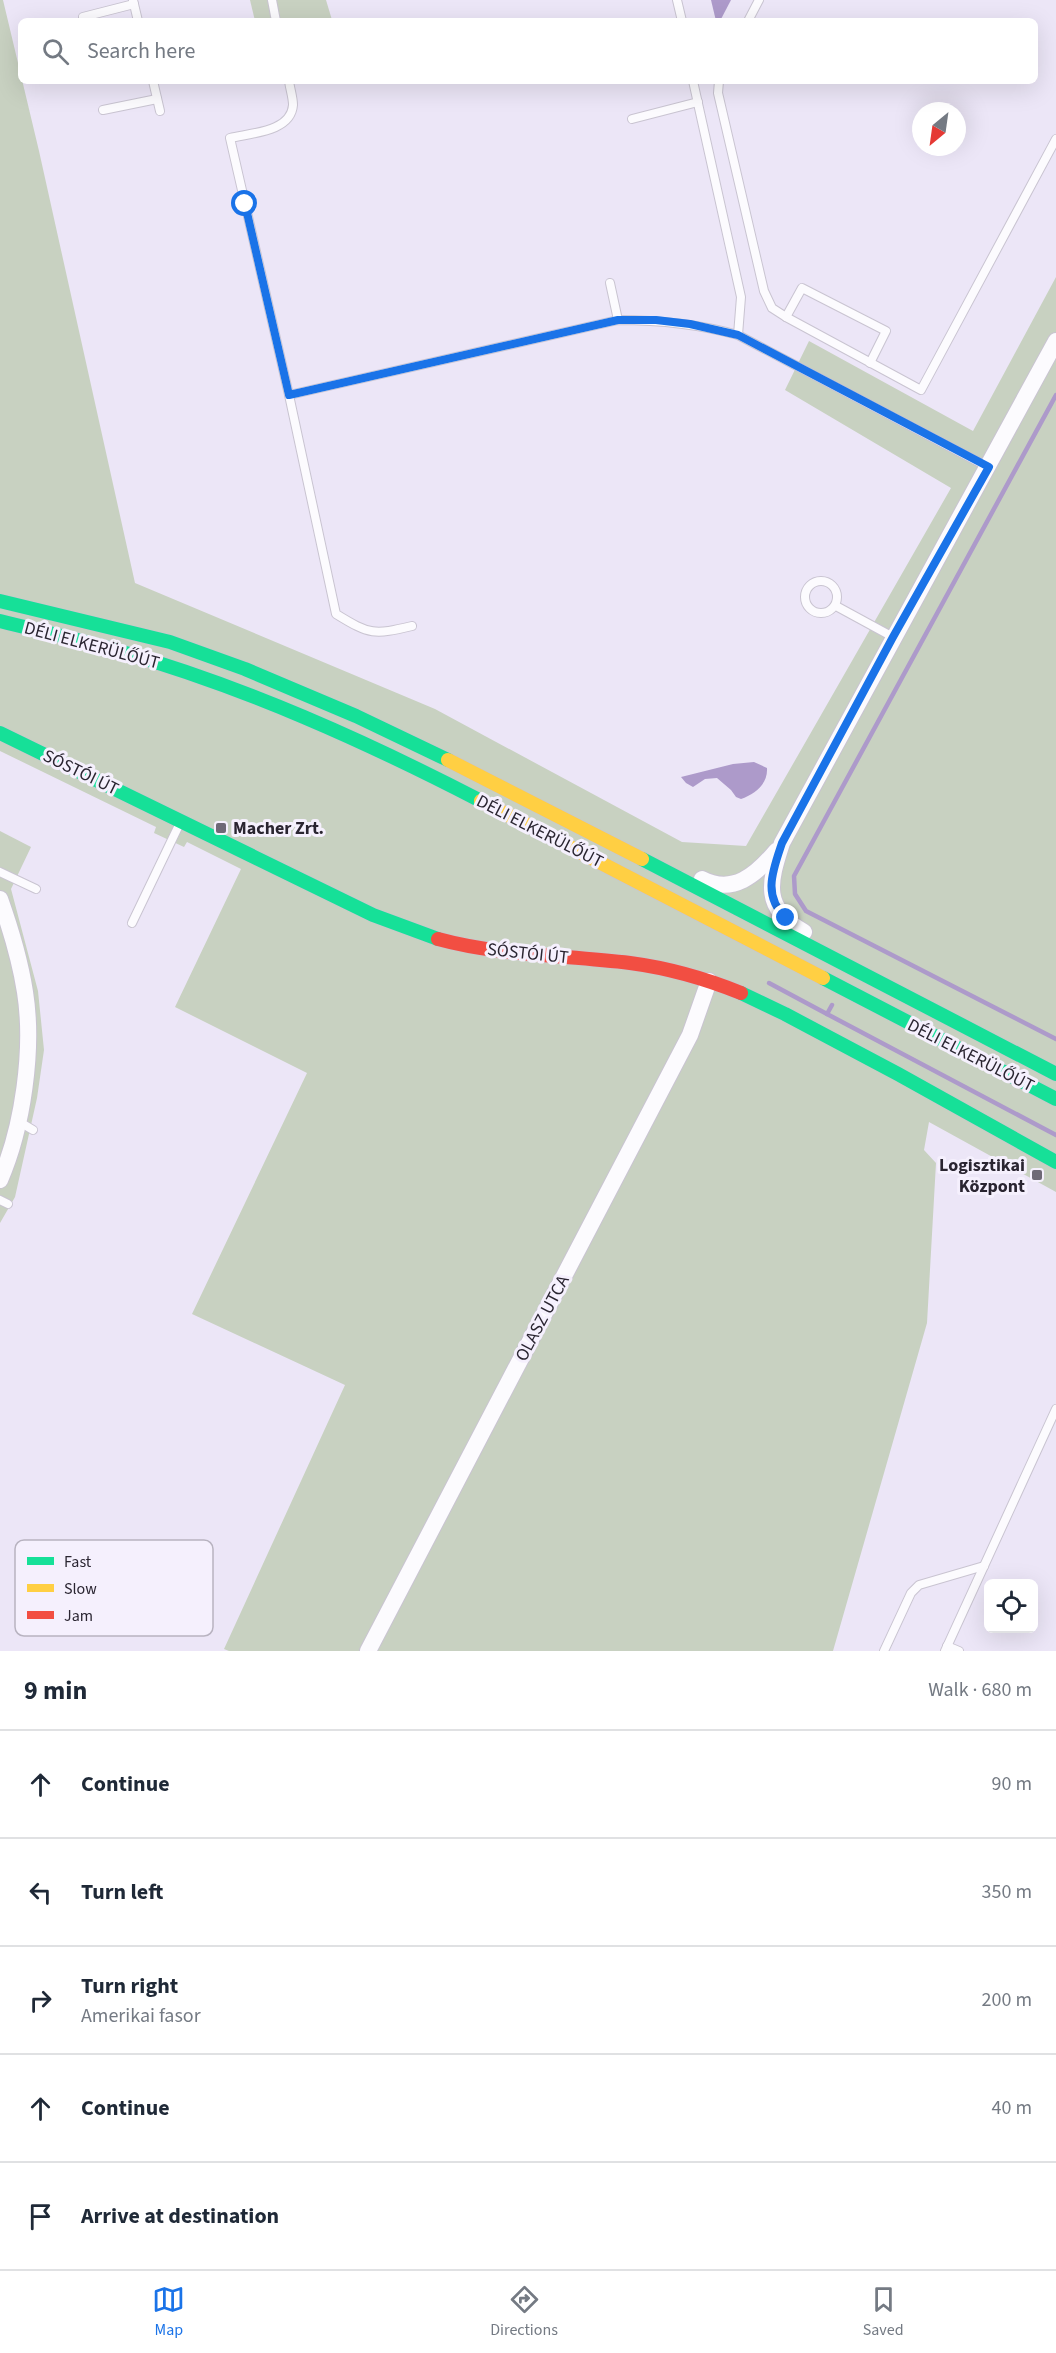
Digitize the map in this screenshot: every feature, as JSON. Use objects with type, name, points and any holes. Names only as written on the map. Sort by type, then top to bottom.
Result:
[{"type":"main road","name":"DÉLI ELKERÜLŐÚT","points":[[0,601],[170,642],[245,669],[356,716],[483,777],[1056,1074]]},
{"type":"main road","name":"DÉLI ELKERÜLŐÚT","points":[[0,621],[55,633],[185,672],[243,692],[319,723],[472,796],[1056,1099]]},
{"type":"main road","points":[[0,633],[27,638],[55,633]]},
{"type":"main road","name":"SÓSTÓI ÚT","points":[[0,733],[373,915],[414,932],[480,948],[643,965],[709,981],[762,1002],[1056,1162]]},
{"type":"street","points":[[874,979],[795,927],[777,910],[771,889],[772,873],[782,843],[1056,341]]},
{"type":"street","points":[[608,843],[669,862],[708,882],[721,885],[743,882],[752,876],[762,868],[782,843]]},
{"type":"street","points":[[0,899],[16,948],[27,1015],[26,1061],[18,1121],[0,1180]]},
{"type":"street","name":"OLASZ UTCA","points":[[368,1651],[690,1035],[709,981]]},
{"type":"lane","points":[[272,0],[275,18]]},
{"type":"lane","points":[[677,0],[681,18]]},
{"type":"lane","points":[[750,18],[759,0]]},
{"type":"lane","points":[[83,17],[134,2],[137,18]]},
{"type":"lane","points":[[154,84],[160,111]]},
{"type":"lane","points":[[289,84],[293,107],[286,121],[279,126],[230,138],[336,614],[361,629],[372,632],[382,633],[412,626]]},
{"type":"lane","points":[[694,84],[741,297],[738,335]]},
{"type":"lane","points":[[719,84],[720,103],[764,291],[772,308],[921,390],[1056,139]]},
{"type":"lane","points":[[103,110],[157,99]]},
{"type":"lane","points":[[632,119],[698,102]]},
{"type":"lane","points":[[610,283],[618,320]]},
{"type":"lane","points":[[786,317],[802,288],[886,331],[870,363]]},
{"type":"lane","points":[[289,395],[618,320],[656,320],[690,324],[738,335],[989,467]]},
{"type":"lane","points":[[836,606],[893,637]]},
{"type":"lane","points":[[132,923],[181,821]]},
{"type":"lane","points":[[0,872],[36,889]]},
{"type":"lane","points":[[18,1121],[33,1130]]},
{"type":"lane","points":[[958,1651],[946,1648],[1056,1409]]},
{"type":"lane","points":[[884,1651],[911,1593],[920,1585],[984,1566]]},
{"type":"green space","points":[[0,0],[3,0],[18,63],[18,84],[23,84],[39,151],[135,583],[435,709],[682,842],[746,846],[951,488],[785,390],[809,341],[973,431],[1056,277],[1056,1192],[929,1122],[924,1150],[936,1163],[927,1323],[833,1651],[229,1651],[224,1649],[345,1385],[192,1314],[307,1073],[175,1007],[241,869],[187,842],[184,847],[154,833],[156,827],[0,751]]},
{"type":"green space","points":[[250,0],[326,0],[331,18],[254,18]]},
{"type":"green space","points":[[0,831],[31,847],[11,889],[38,991],[44,1050],[37,1098],[15,1197],[0,1223]]},
{"type":"shaded area","points":[[711,0],[731,0],[722,18],[715,18]]},
{"type":"shaded area","points":[[754,762],[767,768],[767,774],[763,784],[756,791],[741,799],[717,778],[705,779],[693,787],[681,777],[733,764]]},
{"type":"waterway","points":[[1056,395],[794,876],[795,894],[806,911],[1056,1039]]},
{"type":"waterway","points":[[769,983],[827,1014]]},
{"type":"waterway","points":[[832,1005],[827,1014],[1056,1135]]},
{"type":"traffic: fast","points":[[0,601],[170,642],[245,669],[356,716],[448,760]]},
{"type":"traffic: fast","points":[[0,621],[75,639],[166,665],[258,698],[393,757],[481,801]]},
{"type":"traffic: fast","points":[[0,733],[373,915],[438,939]]},
{"type":"traffic: fast","points":[[642,859],[1056,1074]]},
{"type":"traffic: fast","points":[[823,978],[1056,1099]]},
{"type":"traffic: fast","points":[[741,993],[898,1074],[1056,1162]]},
{"type":"traffic: slow","points":[[448,760],[642,859]]},
{"type":"traffic: slow","points":[[481,801],[823,978]]},
{"type":"traffic: jam","points":[[438,939],[485,949],[644,965],[686,974],[741,993]]},
{"type":"place","name":"Macher Zrt.","points":[[221,828]]},
{"type":"place","name":"Logisztikai Központ","points":[[1037,1175]]},
{"type":"route","points":[[245,204],[289,395],[618,320],[656,320],[713,328],[738,335],[989,467],[893,637],[782,843],[772,873],[771,889],[777,910],[786,918]]}]
